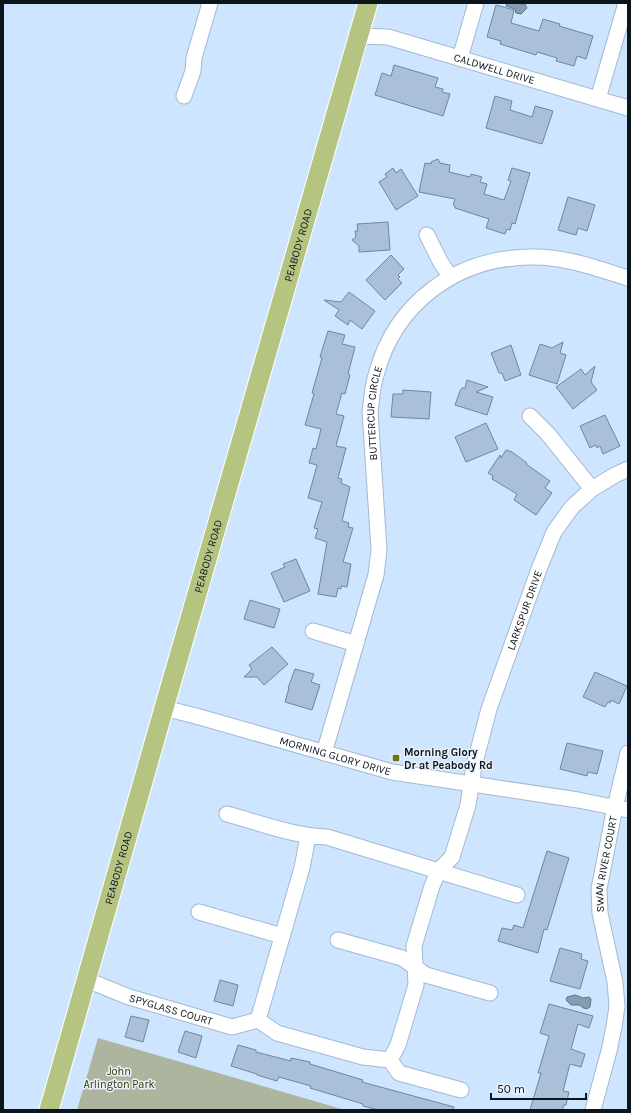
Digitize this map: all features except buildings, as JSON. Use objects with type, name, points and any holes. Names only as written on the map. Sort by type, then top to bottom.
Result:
[{"type":"main road","name":"PEABODY ROAD","points":[[49,1110],[368,3]]},
{"type":"street","points":[[184,96],[193,71],[194,58],[210,3]]},
{"type":"street","points":[[460,58],[476,3]]},
{"type":"street","points":[[598,99],[626,3]]},
{"type":"street","name":"CALDWELL DRIVE","points":[[359,36],[388,37],[628,108]]},
{"type":"street","points":[[427,235],[441,263],[450,276]]},
{"type":"street","name":"BUTTERCUP CIRCLE","points":[[324,753],[376,575],[379,550],[370,412],[372,391],[376,375],[382,355],[392,335],[405,316],[436,286],[450,276],[490,261],[531,257],[563,259],[628,278]]},
{"type":"street","points":[[530,416],[548,434],[592,489]]},
{"type":"street","name":"LARKSPUR DRIVE","points":[[439,870],[452,857],[468,805],[474,766],[489,709],[539,569],[554,532],[572,507],[592,489],[628,469]]},
{"type":"street","points":[[314,631],[356,644]]},
{"type":"street","name":"MORNING GLORY DRIVE","points":[[164,708],[197,716],[392,772],[578,800],[621,808]]},
{"type":"street","name":"SWAN RIVER COURT","points":[[593,1110],[609,1051],[617,1006],[615,982],[600,913],[599,889],[621,808],[628,753]]},
{"type":"street","points":[[227,814],[308,836],[327,837],[517,895]]},
{"type":"street","points":[[308,836],[302,868],[258,1020],[277,1033],[363,1057],[390,1060],[399,1072],[461,1090]]},
{"type":"street","points":[[390,1060],[398,1045],[416,985],[414,946],[432,886],[439,870]]},
{"type":"street","points":[[199,912],[282,936]]},
{"type":"street","points":[[338,940],[402,958],[426,975],[490,993]]},
{"type":"street","name":"SPYGLASS COURT","points":[[87,980],[128,997],[232,1027],[258,1020]]},
{"type":"green space","name":"John Arlington Park","points":[[98,1038],[345,1110],[77,1110]]},
{"type":"water","points":[[507,3],[525,4],[527,8],[521,14],[516,13],[515,9],[506,6]]},
{"type":"water","points":[[575,995],[583,998],[589,997],[591,999],[590,1007],[585,1009],[579,1005],[571,1005],[566,1000],[567,997]]},
{"type":"place","name":"Morning Glory Dr at Peabody Rd","points":[[396,758]]}]
